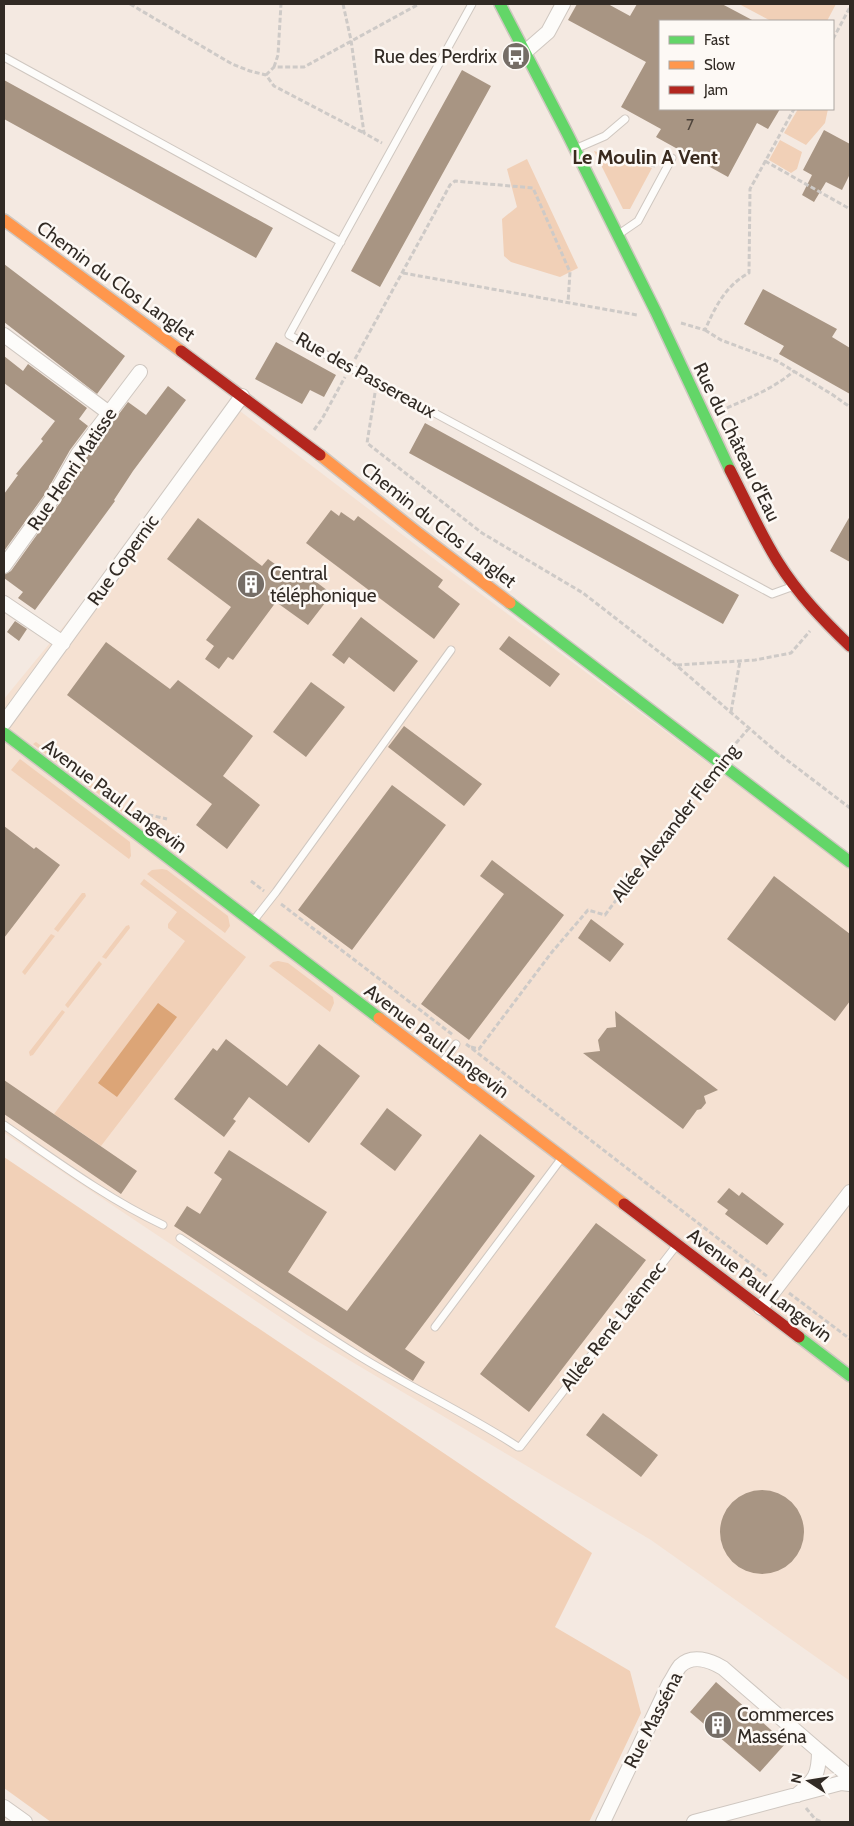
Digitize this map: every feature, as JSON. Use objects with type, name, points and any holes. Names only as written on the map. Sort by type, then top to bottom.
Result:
[{"type":"street","name":"Rue du Château d'Eau","points":[[500,4],[579,147],[617,236],[656,312],[704,418],[753,517],[777,561],[794,586],[821,618],[850,646]]},
{"type":"street","points":[[525,52],[548,32],[564,4]]},
{"type":"street","name":"Chemin du Clos Langlet","points":[[4,220],[305,443],[418,533],[850,862]]},
{"type":"street","points":[[4,335],[109,413]]},
{"type":"street","name":"Rue Henri Matisse","points":[[4,566],[52,499],[78,454],[140,372]]},
{"type":"street","name":"Rue Copernic","points":[[4,722],[242,396]]},
{"type":"street","points":[[4,603],[63,643]]},
{"type":"street","name":"Avenue Paul Langevin","points":[[4,733],[850,1376]]},
{"type":"street","points":[[761,1308],[850,1192]]},
{"type":"street","name":"Rue Masséna","points":[[602,1822],[669,1684],[680,1666],[687,1661],[710,1660],[723,1668],[850,1777]]},
{"type":"street","points":[[797,1795],[811,1783],[819,1767],[820,1751]]},
{"type":"street","points":[[694,1822],[841,1783],[850,1784]]},
{"type":"street","points":[[4,1807],[25,1822]]},
{"type":"lane","points":[[4,57],[342,242],[472,4]]},
{"type":"lane","points":[[579,147],[604,136],[625,119]]},
{"type":"lane","points":[[617,236],[638,221],[672,158]]},
{"type":"lane","name":"Rue des Passereaux","points":[[342,242],[289,335],[772,594],[794,586]]},
{"type":"lane","points":[[252,922],[272,898],[451,650]]},
{"type":"lane","points":[[440,1065],[456,1044]]},
{"type":"lane","points":[[4,1125],[73,1173],[137,1212],[163,1225]]},
{"type":"lane","points":[[436,1327],[562,1157]]},
{"type":"lane","name":"Allée René Laënnec","points":[[180,1238],[356,1354],[413,1388],[488,1428],[518,1447],[520,1447],[678,1244]]},
{"type":"path","points":[[130,4],[232,64],[266,75],[274,86],[393,149]]},
{"type":"path","points":[[266,75],[274,67],[278,55],[282,4]]},
{"type":"path","points":[[343,4],[352,40],[364,133]]},
{"type":"path","points":[[274,67],[304,67],[419,4]]},
{"type":"path","points":[[834,37],[850,7]]},
{"type":"path","points":[[705,330],[725,292],[741,277],[749,273],[750,188],[793,110]]},
{"type":"path","points":[[579,147],[666,169]]},
{"type":"path","points":[[765,161],[850,208]]},
{"type":"path","points":[[305,443],[322,420],[453,182],[533,188],[570,272],[568,303]]},
{"type":"path","points":[[402,273],[645,317],[662,310],[666,318],[705,330],[722,340],[777,361],[850,407]]},
{"type":"path","points":[[704,418],[762,392],[781,382],[794,371]]},
{"type":"path","points":[[377,383],[366,443],[482,533],[583,593],[676,665],[779,754],[850,808]]},
{"type":"path","points":[[676,665],[755,660],[792,653],[821,618]]},
{"type":"path","points":[[731,712],[740,661]]},
{"type":"path","name":"Allée Alexander Fleming","points":[[469,1046],[479,1049],[552,952],[588,910],[605,915],[719,762],[749,728]]},
{"type":"path","points":[[250,881],[469,1046],[850,1339]]},
{"type":"path","points":[[456,1044],[469,1046]]},
{"type":"path","points":[[797,1795],[815,1819],[822,1822]]},
{"type":"shaded area","points":[[739,4],[836,4],[828,20],[769,20]]},
{"type":"shaded area","points":[[797,110],[828,110],[825,123],[806,145],[784,133]]},
{"type":"shaded area","points":[[780,140],[802,152],[797,169],[791,173],[769,160]]},
{"type":"shaded area","points":[[594,151],[652,168],[630,209],[623,209]]},
{"type":"shaded area","points":[[527,159],[578,268],[560,277],[511,262],[504,256],[502,219],[517,207],[507,169]]},
{"type":"shaded area","points":[[240,411],[446,568],[850,869],[850,1681],[651,1540],[307,1335],[4,1133],[4,699]]},
{"type":"shaded area","points":[[36,742],[131,813],[126,815],[33,744]]},
{"type":"shaded area","points":[[20,759],[130,842],[131,856],[129,859],[11,770]]},
{"type":"shaded area","points":[[152,870],[167,870],[228,916],[230,926],[225,933],[147,874]]},
{"type":"shaded area","points":[[144,879],[246,957],[101,1146],[54,1114],[185,941],[168,928],[168,924],[177,912],[140,884]]},
{"type":"shaded area","points":[[82,893],[85,893],[86,896],[58,932],[54,929]]},
{"type":"shaded area","points":[[129,925],[130,928],[106,959],[102,957],[126,926]]},
{"type":"shaded area","points":[[51,934],[55,936],[25,975],[22,972]]},
{"type":"shaded area","points":[[99,961],[102,964],[68,1008],[65,1005]]},
{"type":"shaded area","points":[[273,962],[288,963],[333,997],[334,1003],[330,1012],[269,966]]},
{"type":"shaded area","points":[[158,1003],[177,1017],[117,1097],[98,1083]]},
{"type":"shaded area","points":[[62,1010],[65,1012],[33,1055],[30,1056],[29,1052]]},
{"type":"shaded area","points":[[4,1157],[592,1553],[555,1627],[630,1671],[641,1713],[589,1822],[51,1822],[4,1788]]},
{"type":"building","points":[[577,4],[608,4],[630,16],[637,4],[722,4],[752,20],[659,20],[659,110],[779,110],[768,129],[757,123],[728,177],[656,137],[661,129],[621,107],[646,62],[568,20]]},
{"type":"building","points":[[462,70],[491,86],[380,287],[351,271]]},
{"type":"building","points":[[4,80],[273,228],[256,258],[4,119]]},
{"type":"building","points":[[824,130],[850,144],[850,174],[842,190],[826,182],[814,202],[802,195],[812,175],[803,170]]},
{"type":"building","points":[[4,264],[125,356],[97,394],[4,322]]},
{"type":"building","points":[[763,289],[837,329],[832,337],[850,348],[850,394],[779,354],[784,346],[744,324]]},
{"type":"building","points":[[276,342],[336,375],[324,397],[310,390],[302,404],[255,379]]},
{"type":"building","points":[[4,356],[23,371],[28,364],[87,408],[79,419],[88,426],[70,450],[45,494],[4,551],[4,494],[18,475],[16,474],[43,441],[41,439],[55,421],[4,383]]},
{"type":"building","points":[[168,386],[186,400],[133,471],[115,501],[35,610],[18,598],[23,592],[4,578],[4,575],[11,571],[59,504],[85,459],[128,402],[146,415]]},
{"type":"building","points":[[425,423],[739,595],[723,624],[409,453]]},
{"type":"building","points":[[331,510],[339,516],[341,512],[354,521],[358,516],[443,580],[438,587],[460,604],[434,639],[306,543]]},
{"type":"building","points":[[850,516],[850,562],[830,551]]},
{"type":"building","name":"Central téléphonique","points":[[198,518],[262,566],[268,559],[301,583],[307,575],[332,594],[308,625],[276,602],[233,660],[228,657],[219,669],[205,659],[214,646],[206,640],[231,607],[167,559]]},
{"type":"building","points":[[361,617],[418,661],[394,692],[349,657],[344,664],[332,655]]},
{"type":"building","points":[[15,621],[27,629],[19,641],[7,632]]},
{"type":"building","points":[[509,636],[560,674],[550,687],[499,649]]},
{"type":"building","points":[[106,642],[170,689],[178,680],[253,736],[223,776],[260,805],[227,849],[196,825],[212,804],[67,695]]},
{"type":"building","points":[[311,682],[345,707],[306,757],[273,732]]},
{"type":"building","points":[[404,726],[482,784],[464,806],[388,747]]},
{"type":"building","points":[[392,785],[446,825],[352,950],[298,910]]},
{"type":"building","points":[[4,826],[34,849],[36,847],[60,865],[4,938]]},
{"type":"building","points":[[492,860],[564,915],[469,1040],[421,1004],[504,894],[480,876]]},
{"type":"building","points":[[774,876],[850,934],[850,1001],[835,1021],[727,939]]},
{"type":"building","points":[[591,919],[624,944],[610,962],[578,938]]},
{"type":"building","points":[[615,1011],[718,1090],[704,1096],[706,1103],[701,1109],[697,1110],[683,1129],[583,1053],[600,1051],[598,1040],[607,1028],[616,1027]]},
{"type":"building","points":[[226,1039],[287,1086],[319,1044],[360,1076],[309,1143],[249,1097],[233,1119],[236,1121],[224,1137],[174,1099],[213,1048],[217,1051]]},
{"type":"building","points":[[4,1080],[137,1171],[121,1194],[4,1114]]},
{"type":"building","points":[[387,1108],[422,1135],[395,1171],[360,1144]]},
{"type":"building","points":[[480,1134],[535,1176],[405,1349],[425,1362],[413,1381],[174,1226],[187,1206],[200,1214],[222,1179],[214,1173],[229,1150],[327,1212],[288,1272],[347,1311]]},
{"type":"building","points":[[729,1188],[739,1196],[742,1192],[784,1224],[767,1245],[725,1214],[728,1210],[717,1202]]},
{"type":"building","points":[[596,1223],[646,1260],[529,1412],[480,1374]]},
{"type":"building","points":[[603,1413],[658,1455],[641,1477],[586,1435]]},
{"type":"building","points":[[762,1490],[785,1497],[797,1509],[804,1532],[797,1555],[785,1567],[762,1574],[739,1567],[727,1555],[720,1532],[727,1509],[739,1497]]},
{"type":"building","name":"Commerces Masséna","points":[[716,1682],[786,1743],[760,1772],[690,1712]]},
{"type":"traffic: fast","points":[[500,4],[656,312],[730,470]]},
{"type":"traffic: fast","points":[[510,603],[850,862]]},
{"type":"traffic: fast","points":[[4,733],[379,1018]]},
{"type":"traffic: fast","points":[[799,1337],[850,1376]]},
{"type":"traffic: slow","points":[[4,220],[181,351]]},
{"type":"traffic: slow","points":[[320,455],[510,603]]},
{"type":"traffic: slow","points":[[379,1018],[624,1204]]},
{"type":"traffic: jam","points":[[181,351],[320,455]]},
{"type":"traffic: jam","points":[[730,470],[765,540],[786,574],[811,606],[850,646]]},
{"type":"traffic: jam","points":[[624,1204],[799,1337]]},
{"type":"place","name":"Rue des Perdrix","points":[[516,56]]},
{"type":"place","name":"Central téléphonique","points":[[251,584]]},
{"type":"place","name":"Commerces Masséna","points":[[718,1725]]},
{"type":"district","name":"Le Moulin A Vent","points":[[645,157]]}]
